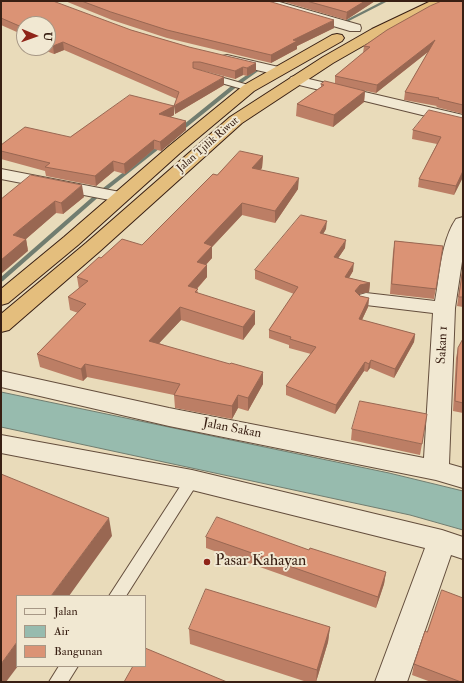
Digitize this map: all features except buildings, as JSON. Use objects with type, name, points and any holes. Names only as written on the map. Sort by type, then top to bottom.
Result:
[{"type":"highway","name":"Jalan Tjilik Riwut","points":[[1,299],[249,88],[355,28],[410,1]]},
{"type":"highway","name":"Jalan Tjilik Riwut","points":[[1,325],[93,247],[236,120],[296,80],[377,32],[441,1]]},
{"type":"highway","points":[[71,241],[93,247]]},
{"type":"street","points":[[263,1],[355,28]]},
{"type":"street","points":[[213,55],[278,71]]},
{"type":"street","points":[[296,80],[463,120]]},
{"type":"street","points":[[1,174],[120,197]]},
{"type":"street","name":"Sakan 1","points":[[436,470],[444,308],[455,245],[463,223]]},
{"type":"street","points":[[366,299],[444,308]]},
{"type":"street","name":"Jalan Sakan","points":[[1,379],[169,417],[436,470],[463,478]]},
{"type":"street","points":[[1,444],[192,480],[452,544],[391,682]]},
{"type":"lane","points":[[204,75],[249,88]]},
{"type":"lane","points":[[118,595],[192,480]]},
{"type":"lane","points":[[58,682],[68,667]]},
{"type":"water","points":[[1,392],[389,473],[463,491],[463,530],[410,515],[1,427]]},
{"type":"waterway","points":[[344,22],[386,1]]},
{"type":"waterway","points":[[180,130],[237,84],[259,69]]},
{"type":"waterway","points":[[1,280],[100,193],[162,144]]},
{"type":"place","name":"Pasar Kahayan","points":[[207,562]]}]
